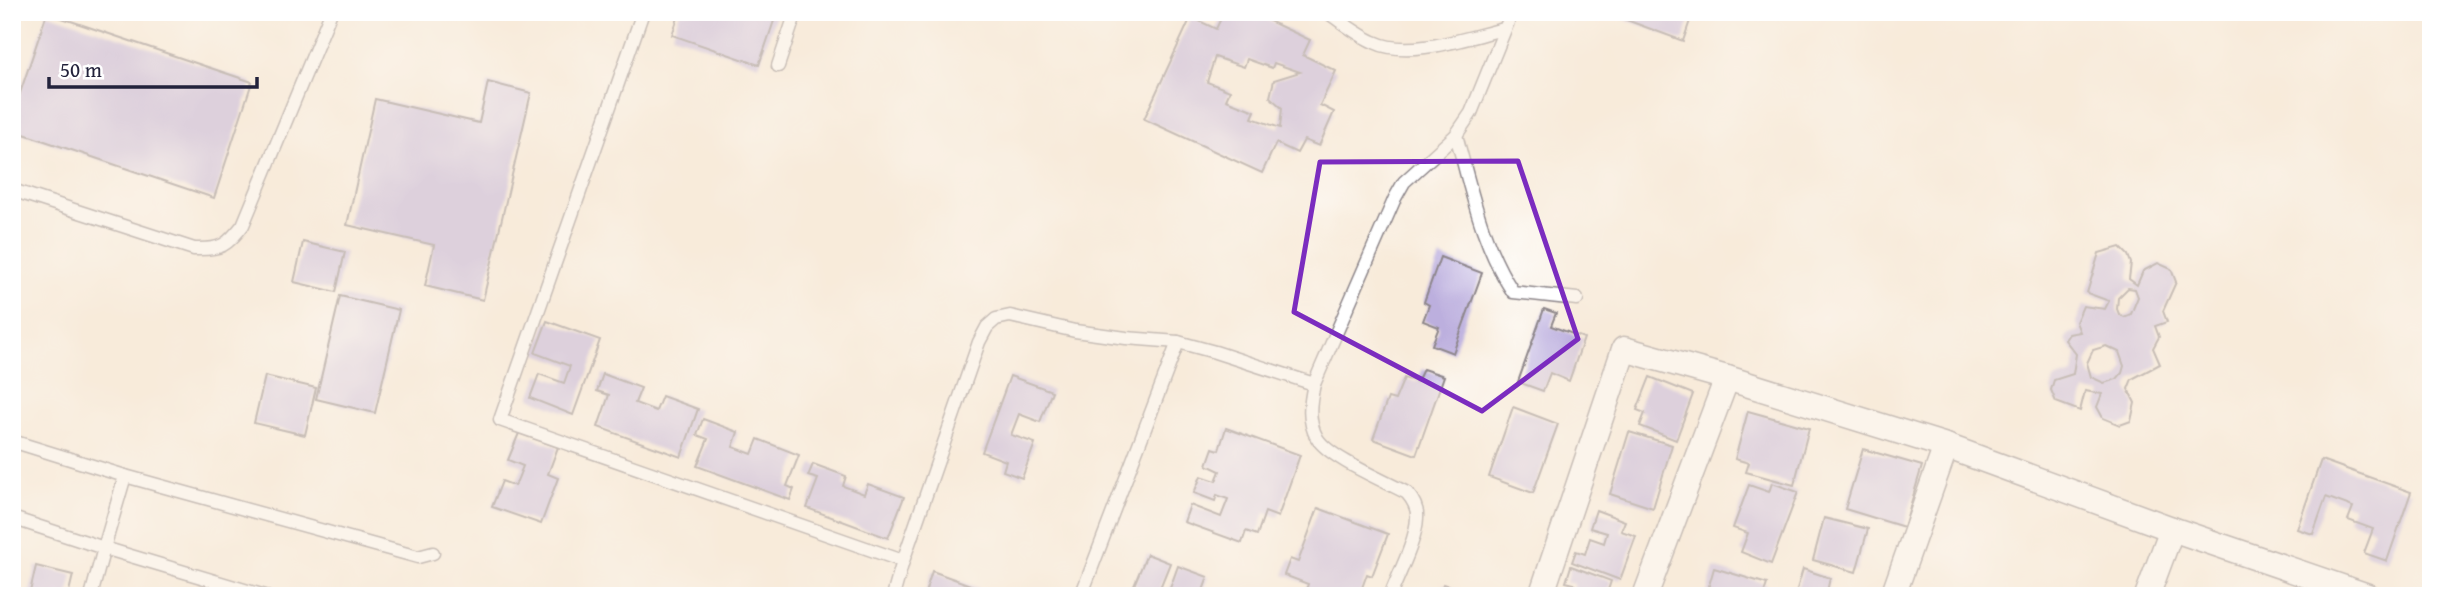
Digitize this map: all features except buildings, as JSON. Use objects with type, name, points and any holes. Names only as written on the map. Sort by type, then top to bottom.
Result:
[{"type":"street","points":[[1541,596],[1623,349],[1727,377],[1946,446],[2172,529],[2368,596]]},
{"type":"street","points":[[1645,596],[1727,377]]},
{"type":"street","points":[[1893,596],[1946,446]]},
{"type":"street","points":[[2147,596],[2172,529]]},
{"type":"lane","points":[[12,190],[194,249],[213,250],[228,244],[243,225],[331,12]]},
{"type":"lane","points":[[643,12],[500,420],[903,561]]},
{"type":"lane","points":[[778,66],[796,12]]},
{"type":"lane","points":[[1327,12],[1375,43],[1394,48],[1427,46],[1504,29]]},
{"type":"lane","points":[[1390,596],[1413,536],[1418,516],[1415,502],[1407,493],[1331,452],[1318,439],[1310,411],[1314,384],[1395,198],[1404,182],[1456,135],[1471,113],[1484,87],[1512,12]]},
{"type":"lane","points":[[1456,135],[1485,238],[1500,272],[1513,292],[1577,299]]},
{"type":"lane","points":[[893,596],[979,342],[987,327],[996,319],[1010,316],[1075,331],[1178,342],[1314,384]]},
{"type":"lane","points":[[1084,588],[1178,342]]},
{"type":"lane","points":[[12,440],[125,476],[418,557],[433,554]]},
{"type":"lane","points":[[91,596],[125,476]]},
{"type":"lane","points":[[12,518],[265,596]]},
{"type":"highlighted area","points":[[1518,161],[1578,339],[1482,411],[1294,312],[1320,162]]}]
